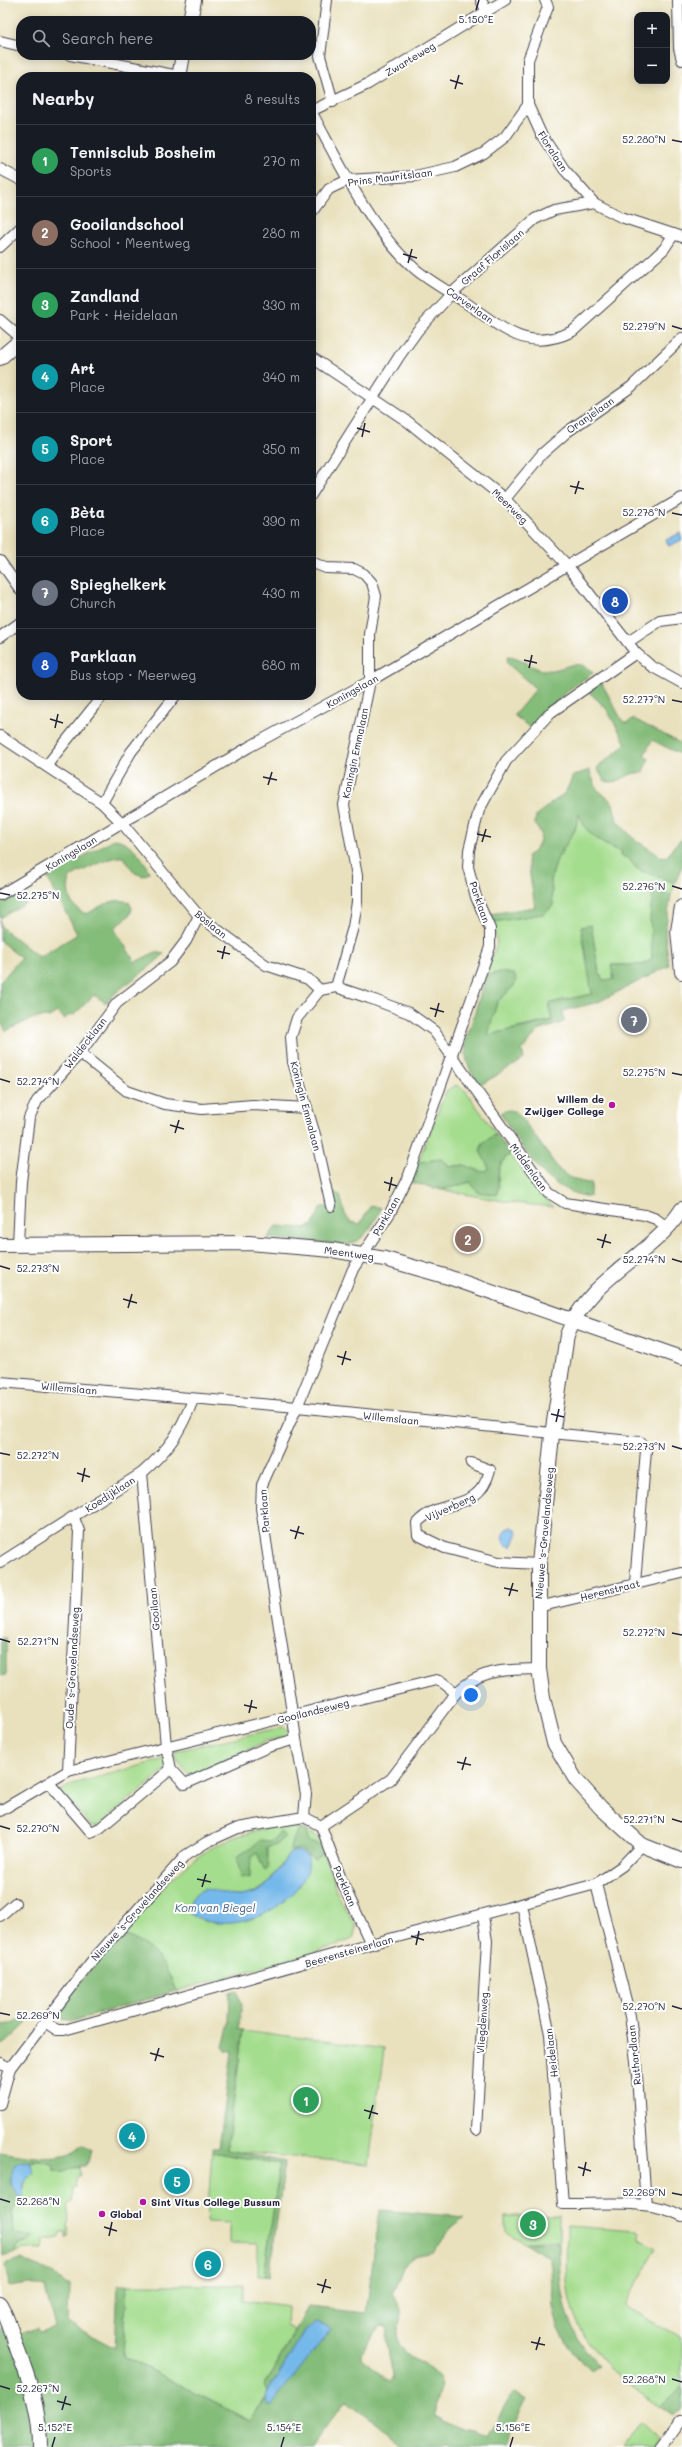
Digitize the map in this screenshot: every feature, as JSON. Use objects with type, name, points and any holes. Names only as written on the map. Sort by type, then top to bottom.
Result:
[{"type":"main road","points":[[191,16],[194,0]]},
{"type":"main road","points":[[180,72],[182,60]]},
{"type":"main road","points":[[0,358],[16,344]]},
{"type":"main road","points":[[682,907],[678,932],[682,972]]},
{"type":"main road","name":"Nieuwe 's-Gravelandseweg","points":[[642,1845],[601,1808],[572,1774],[554,1743],[543,1698],[539,1669],[538,1607],[540,1564],[552,1435],[563,1351],[572,1320],[578,1310],[607,1278],[642,1251],[681,1214]]},
{"type":"main road","name":"Meentweg","points":[[0,1245],[249,1243],[332,1250],[363,1255],[385,1259],[448,1278],[682,1358]]},
{"type":"main road","points":[[642,1845],[682,1861]]},
{"type":"main road","points":[[0,2304],[10,2322],[27,2373],[40,2426],[40,2447]]},
{"type":"street","points":[[327,0],[320,56],[333,102]]},
{"type":"street","points":[[481,0],[487,12]]},
{"type":"street","name":"Zwarteweg","points":[[316,109],[368,84],[505,0]]},
{"type":"street","name":"Floralaan","points":[[544,0],[548,7],[528,60],[528,104],[544,140],[564,169],[594,203]]},
{"type":"street","points":[[678,0],[679,48],[682,60]]},
{"type":"street","points":[[0,42],[16,45]]},
{"type":"street","points":[[95,60],[154,72]]},
{"type":"street","name":"Prins Mauritslaan","points":[[316,206],[329,189],[348,180],[415,176],[455,167],[484,153],[505,137],[528,104]]},
{"type":"street","name":"Corverlaan","points":[[316,120],[348,180],[392,246],[415,268],[513,335],[538,341],[557,339],[574,331],[589,319],[678,236]]},
{"type":"street","points":[[0,169],[16,177]]},
{"type":"street","points":[[594,203],[621,216],[678,236]]},
{"type":"street","name":"Graaf Florislaan","points":[[316,487],[418,330],[452,293],[535,219],[554,210],[594,203]]},
{"type":"street","points":[[0,247],[16,232]]},
{"type":"street","points":[[0,320],[16,334]]},
{"type":"street","name":"Oranjelaan","points":[[505,499],[542,454],[567,432],[631,386],[682,338]]},
{"type":"street","name":"Meerweg","points":[[316,360],[407,421],[505,499],[567,565],[636,653],[651,666],[682,683]]},
{"type":"street","name":"Koningslaan","points":[[0,895],[249,747],[370,681],[682,498]]},
{"type":"street","points":[[0,561],[16,584]]},
{"type":"street","name":"Koningin Emmalaan","points":[[316,564],[326,568],[354,569],[364,574],[372,583],[376,596],[370,634],[370,681],[344,804],[357,876],[357,902],[353,928],[336,987]]},
{"type":"street","points":[[628,642],[660,621],[682,618]]},
{"type":"street","points":[[0,637],[16,626]]},
{"type":"street","name":"Parklaan","points":[[304,1817],[306,1794],[296,1739],[261,1508],[262,1485],[297,1408],[352,1269],[363,1255],[390,1213],[408,1175],[453,1056],[490,947],[490,929],[476,897],[468,867],[469,850],[479,810],[506,761],[550,713],[636,653]]},
{"type":"street","points":[[47,765],[99,700]]},
{"type":"street","points":[[102,803],[131,752],[172,700]]},
{"type":"street","name":"Boslaan","points":[[0,736],[47,765],[102,803],[122,823],[199,916],[266,965],[308,979],[320,990]]},
{"type":"street","name":"Waldecklaan","points":[[18,1244],[21,1182],[29,1118],[37,1101],[80,1053],[117,1003],[170,962],[186,941],[199,916]]},
{"type":"street","points":[[320,990],[336,987],[409,1014],[434,1031],[453,1056]]},
{"type":"street","name":"Koningin Emmalaan","points":[[320,990],[297,1018],[291,1036],[293,1062],[316,1138],[330,1206]]},
{"type":"street","points":[[80,1053],[127,1091],[165,1104],[202,1109],[253,1105],[307,1108]]},
{"type":"street","name":"Middenlaan","points":[[453,1056],[549,1193],[565,1203],[645,1215],[656,1219],[667,1227]]},
{"type":"street","name":"Willemslaan","points":[[0,1382],[297,1408],[552,1435],[640,1442],[646,1450],[635,1583]]},
{"type":"street","name":"Koedijklaan","points":[[0,1563],[74,1518],[142,1473],[159,1458],[180,1431],[193,1400]]},
{"type":"street","name":"Vijverberg","points":[[471,1463],[490,1470],[486,1484],[476,1496],[424,1516],[417,1523],[418,1535],[445,1548],[499,1562],[540,1564]]},
{"type":"street","name":"Gooilaan","points":[[142,1473],[166,1746]]},
{"type":"street","name":"Oude 's-Gravelandseweg","points":[[68,1771],[79,1531],[74,1518]]},
{"type":"street","name":"Herenstraat","points":[[538,1607],[682,1573]]},
{"type":"street","points":[[304,1817],[321,1826],[391,1779],[456,1693],[468,1682],[485,1672],[539,1669]]},
{"type":"street","name":"Gooilandseweg","points":[[0,1810],[68,1771],[436,1680],[442,1682],[456,1693]]},
{"type":"street","points":[[166,1746],[171,1769],[185,1784],[268,1747],[296,1739]]},
{"type":"street","points":[[49,1783],[91,1832],[100,1828],[171,1769]]},
{"type":"street","name":"Nieuwe 's-Gravelandseweg","points":[[0,2104],[10,2068],[91,1962],[186,1855],[207,1842],[238,1828],[304,1817]]},
{"type":"street","name":"Parklaan","points":[[321,1826],[343,1884],[371,1944]]},
{"type":"street","name":"Beerensteinerlaan","points":[[45,2022],[58,2030],[64,2030],[371,1944],[483,1916],[596,1884],[622,1866],[642,1845]]},
{"type":"street","name":"Ruthardlaan","points":[[596,1884],[630,2016],[636,2068],[646,2205]]},
{"type":"street","points":[[0,1916],[15,1903]]},
{"type":"street","name":"Heidelaan","points":[[522,1905],[550,2034],[563,2204],[646,2205]]},
{"type":"street","name":"Vliegdenweg","points":[[476,2130],[487,1941],[483,1916]]},
{"type":"street","points":[[0,2063],[10,2068]]},
{"type":"street","points":[[646,2205],[671,2210],[682,2216]]},
{"type":"street","points":[[662,2447],[682,2419]]},
{"type":"green space","points":[[508,656],[518,658],[538,669],[543,670],[557,669],[575,664],[587,668],[593,673],[571,688],[529,727],[514,715],[536,689],[507,663]]},
{"type":"green space","points":[[601,682],[623,722],[627,723],[634,719],[682,744],[682,755],[652,740],[644,756],[649,759],[642,773],[632,774],[613,782],[604,780],[597,768],[626,744],[606,708],[588,691]]},
{"type":"green space","points":[[589,770],[597,789],[613,803],[617,821],[634,839],[660,856],[667,857],[674,846],[682,839],[682,866],[675,883],[637,869],[628,858],[621,856],[622,852],[597,839],[586,829],[579,814],[575,830],[557,859],[551,879],[553,906],[543,914],[493,922],[490,914],[535,907],[527,856],[535,850],[540,840],[541,833],[535,825],[536,815],[565,793],[573,776]]},
{"type":"green space","points":[[579,813],[596,837],[608,846],[622,852],[621,856],[628,858],[637,869],[675,883],[671,895],[653,892],[652,959],[642,965],[611,965],[614,979],[603,980],[599,973],[591,925],[592,994],[550,1003],[549,1007],[552,1020],[488,1035],[497,1002],[514,986],[486,976],[497,943],[493,922],[543,914],[553,906],[551,879],[557,859],[575,830]]},
{"type":"green space","points":[[114,839],[120,840],[131,846],[144,862],[149,873],[143,876],[135,873],[123,857],[96,864],[70,877],[68,889],[70,899],[76,908],[87,914],[112,901],[129,902],[132,908],[130,915],[114,928],[135,962],[156,952],[164,954],[120,989],[106,1003],[94,995],[74,1015],[67,1016],[65,1019],[57,1012],[49,1017],[34,1018],[6,1031],[0,1020],[0,982],[21,958],[0,941],[0,920],[1,927],[39,957],[73,937],[77,934],[47,877]]},
{"type":"green space","points":[[20,892],[26,903],[0,918],[0,903]]},
{"type":"green space","points":[[653,892],[671,895],[665,932],[669,966],[598,1002],[563,1011],[564,1022],[538,1031],[522,1050],[524,1059],[480,1085],[468,1064],[466,1041],[486,976],[500,972],[514,974],[516,979],[514,986],[497,1002],[488,1035],[552,1021],[549,1007],[550,1003],[592,994],[581,927],[591,925],[599,973],[603,980],[614,979],[611,965],[642,965],[652,959],[650,916]]},
{"type":"green space","points":[[456,1085],[465,1090],[496,1134],[483,1143],[480,1151],[489,1168],[487,1171],[482,1172],[464,1165],[448,1167],[441,1159],[418,1162],[446,1091]]},
{"type":"green space","points":[[508,1110],[514,1111],[521,1117],[560,1171],[575,1180],[592,1184],[589,1197],[573,1193],[559,1186],[536,1166],[500,1113]]},
{"type":"green space","points":[[496,1134],[510,1154],[504,1159],[499,1168],[497,1195],[478,1192],[470,1182],[442,1190],[410,1182],[418,1162],[441,1159],[447,1163],[448,1167],[464,1165],[482,1172],[487,1171],[489,1168],[480,1151],[483,1143]]},
{"type":"green space","points":[[510,1154],[547,1201],[554,1207],[514,1203],[442,1190],[470,1182],[499,1187],[498,1177],[501,1164]]},
{"type":"green space","points":[[330,1191],[340,1195],[345,1214],[350,1222],[360,1224],[371,1205],[381,1208],[368,1231],[354,1243],[348,1245],[268,1238],[276,1226],[305,1228],[313,1225],[321,1207],[332,1207]]},
{"type":"green space","points":[[1,1637],[6,1638],[6,1675],[0,1676]]},
{"type":"green space","points":[[283,1727],[289,1730],[288,1736],[266,1741],[190,1777],[175,1756],[176,1751]]},
{"type":"green space","points":[[165,1759],[167,1768],[97,1827],[91,1826],[60,1791],[73,1784]]},
{"type":"green space","points":[[273,1827],[296,1827],[312,1833],[322,1844],[336,1891],[356,1927],[353,1939],[313,1953],[176,1991],[169,1974],[122,1934],[171,1879],[199,1856],[232,1838]],"holes":[[[295,1851],[302,1852],[308,1857],[217,1924],[203,1889],[230,1895],[248,1895],[256,1892],[262,1887],[274,1875],[289,1854]]]},
{"type":"green space","points":[[305,1829],[309,1842],[317,1844],[322,1855],[314,1860],[301,1849],[290,1851],[291,1844],[298,1830]]},
{"type":"green space","points":[[280,1832],[285,1836],[278,1843],[267,1848],[268,1867],[265,1871],[257,1853],[251,1857],[250,1878],[241,1876],[236,1857],[251,1848],[260,1840],[271,1841]]},
{"type":"green space","points":[[122,1934],[142,1944],[156,1955],[172,1980],[176,1991],[73,2021],[62,2019],[60,2013],[61,2004]]},
{"type":"green space","points":[[238,1991],[242,2005],[238,2029],[243,2030],[227,2150],[285,2162],[269,2277],[264,2276],[280,2164],[212,2152],[212,2148],[219,2148],[232,2052],[226,2051],[223,2046],[229,2024],[230,1993]]},
{"type":"green space","points":[[22,2019],[27,2023],[6,2043],[0,2045],[0,2027]]},
{"type":"green space","points":[[243,2030],[384,2049],[369,2164],[227,2151]]},
{"type":"green space","points":[[82,2145],[91,2150],[88,2162],[85,2166],[58,2172],[54,2171],[53,2164],[40,2161],[31,2161],[26,2163],[16,2172],[10,2180],[11,2186],[22,2200],[13,2209],[13,2233],[34,2237],[30,2241],[17,2246],[14,2253],[3,2256],[0,2234],[0,2152],[44,2158],[66,2155],[75,2151]]},
{"type":"green space","points":[[212,2152],[280,2164],[264,2276],[258,2276],[258,2244],[230,2243],[230,2223],[207,2222]]},
{"type":"green space","points":[[40,2161],[53,2164],[54,2171],[58,2172],[65,2172],[80,2166],[81,2175],[78,2175],[76,2188],[73,2188],[73,2203],[69,2204],[68,2238],[66,2238],[66,2232],[60,2232],[59,2238],[43,2238],[43,2250],[24,2249],[14,2253],[17,2246],[26,2243],[13,2233],[13,2209],[22,2198],[26,2180],[29,2175],[35,2174],[30,2162]]},
{"type":"green space","points":[[380,2210],[464,2217],[450,2228],[433,2253],[413,2257],[406,2263],[393,2292],[401,2312],[397,2334],[401,2347],[405,2352],[431,2368],[439,2377],[441,2386],[435,2416],[457,2428],[474,2431],[487,2438],[513,2392],[527,2400],[511,2432],[508,2447],[449,2447],[446,2445],[443,2447],[406,2447],[346,2400],[311,2447],[0,2447],[0,2329],[5,2322],[22,2333],[38,2329],[39,2332],[55,2328],[45,2287],[28,2284],[10,2287],[5,2266],[7,2263],[22,2259],[34,2266],[49,2271],[59,2278],[65,2285],[69,2285],[68,2323],[115,2348],[118,2285],[127,2285],[123,2356],[250,2421],[265,2399],[265,2402],[305,2330],[268,2392],[265,2386],[308,2307],[366,2313]],"holes":[[[383,2326],[387,2329],[386,2340],[393,2375],[392,2379],[389,2381],[361,2358],[361,2354],[379,2327]]]},
{"type":"green space","points":[[506,2216],[559,2216],[559,2240],[523,2242],[506,2232]]},
{"type":"green space","points":[[567,2226],[636,2231],[639,2233],[639,2239],[656,2248],[624,2306],[682,2338],[682,2386],[661,2407],[614,2371],[589,2342],[579,2325],[572,2307],[567,2280]]},
{"type":"green space","points":[[559,2242],[560,2279],[565,2308],[577,2336],[598,2366],[590,2371],[569,2348],[558,2327],[553,2306],[549,2258],[525,2243]]},
{"type":"green space","points":[[127,2285],[243,2285],[243,2300],[288,2306],[287,2326],[295,2330],[265,2386],[268,2392],[250,2421],[123,2356]]},
{"type":"green space","points":[[682,2386],[682,2409],[674,2416],[661,2407]]},
{"type":"green space","points":[[640,2422],[657,2438],[652,2447],[623,2447]]},
{"type":"water","points":[[680,533],[682,540],[669,546],[666,540]]},
{"type":"water","points":[[511,1527],[516,1529],[517,1535],[512,1547],[506,1545],[502,1539],[504,1531]]},
{"type":"water","name":"Kom van Biegel","points":[[295,1851],[302,1852],[308,1857],[306,1874],[297,1888],[287,1899],[275,1908],[248,1920],[233,1923],[218,1923],[204,1920],[190,1914],[189,1907],[193,1897],[198,1892],[203,1890],[209,1889],[233,1896],[239,1896],[254,1893],[259,1890],[274,1876],[289,1854]]},
{"type":"water","points":[[21,2161],[30,2162],[35,2173],[27,2179],[24,2184],[22,2200],[12,2188],[11,2184],[11,2176],[14,2165]]},
{"type":"water","points":[[317,2322],[329,2326],[331,2329],[272,2405],[268,2405],[265,2399],[268,2392],[305,2330]]},
{"type":"place","name":"Parklaan","points":[[615,601]]},
{"type":"place","name":"Spieghelkerk","points":[[634,1020]]},
{"type":"place","name":"Willem de Zwijger College","points":[[612,1105]]},
{"type":"place","name":"Gooilandschool","points":[[468,1239]]},
{"type":"place","name":"Tennisclub Bosheim","points":[[306,2100]]},
{"type":"place","name":"Art","points":[[132,2136]]},
{"type":"place","name":"Sport","points":[[177,2181]]},
{"type":"place","name":"Sint Vitus College Bussum","points":[[143,2202]]},
{"type":"place","name":"Global","points":[[102,2214]]},
{"type":"place","name":"Zandland","points":[[533,2224]]},
{"type":"place","name":"Bèta","points":[[208,2264]]}]
